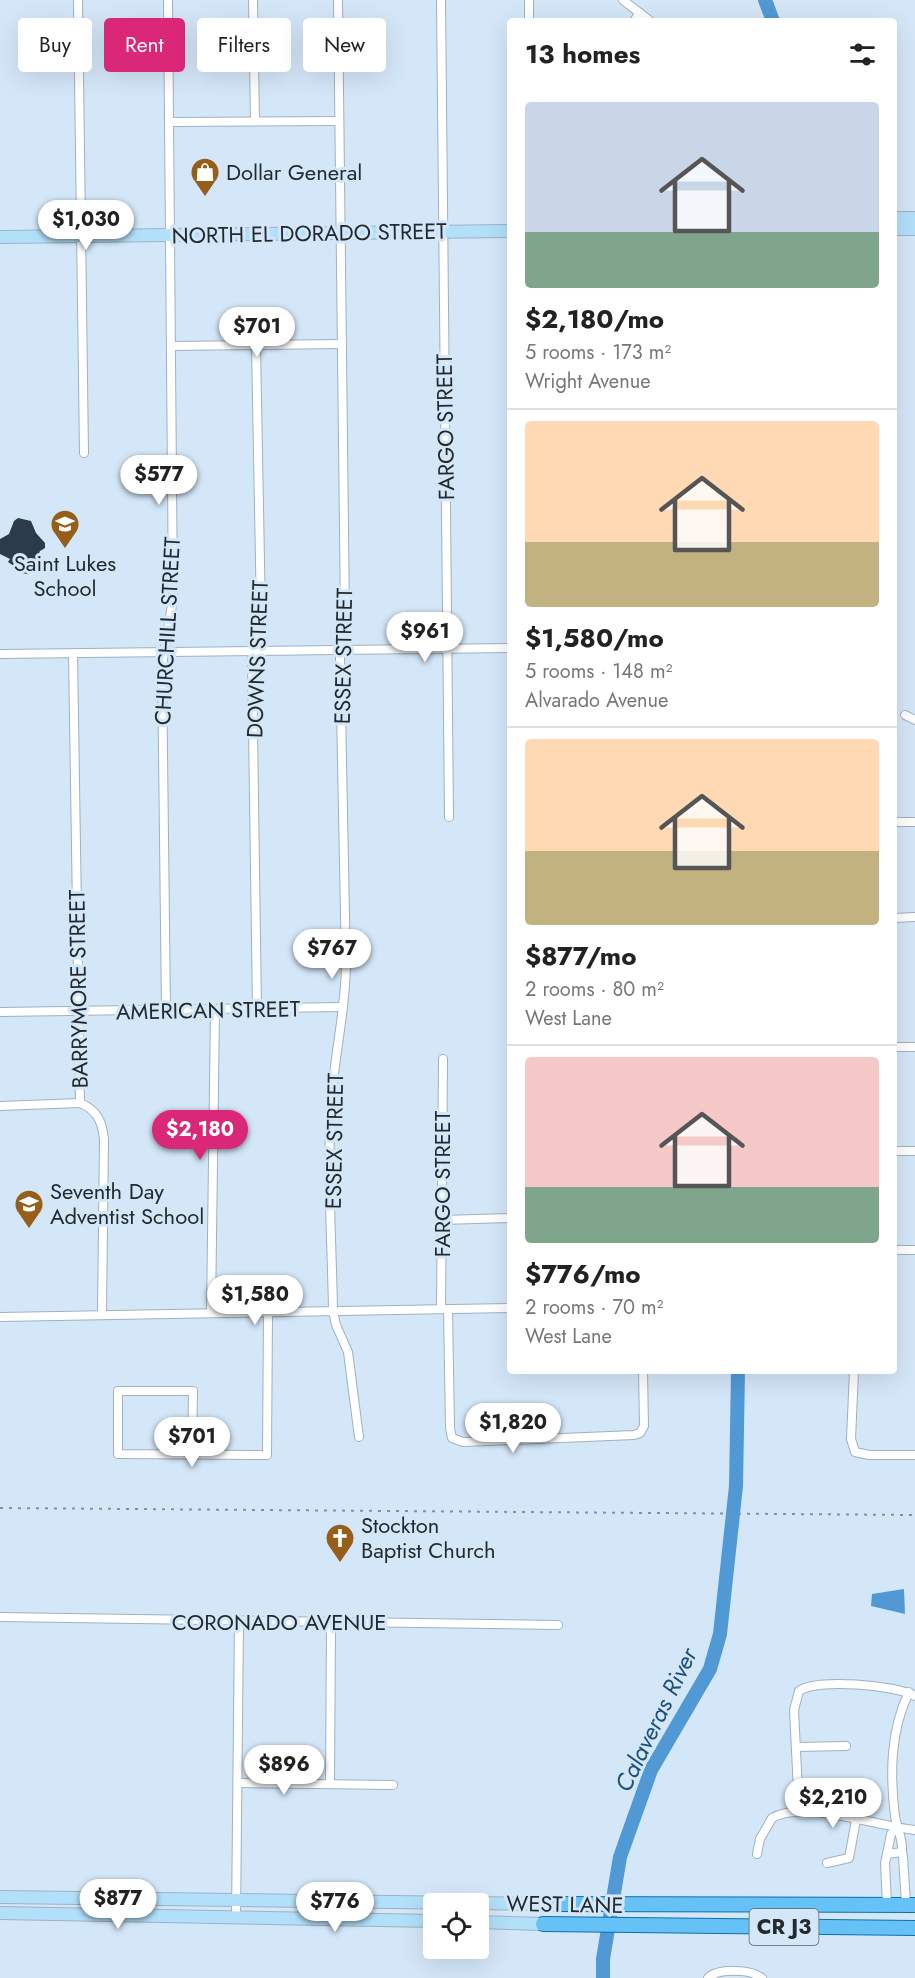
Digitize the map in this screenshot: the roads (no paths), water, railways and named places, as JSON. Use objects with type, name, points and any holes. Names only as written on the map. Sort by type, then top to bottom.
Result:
[{"type":"main road","points":[[897,218],[915,218]]},
{"type":"main road","points":[[897,229],[915,229]]},
{"type":"main road","name":"NORTH EL DORADO STREET","points":[[0,237],[507,231]]},
{"type":"main road","name":"WEST LANE","points":[[0,1897],[423,1902]]},
{"type":"main road","points":[[346,1919],[366,1913],[395,1913],[402,1909],[404,1902]]},
{"type":"main road","name":"WEST LANE","points":[[489,1903],[655,1906],[910,1904]]},
{"type":"main road","points":[[0,1913],[236,1918],[423,1917]]},
{"type":"main road","name":"WEST LANE","points":[[489,1922],[915,1928]]},
{"type":"street","points":[[78,0],[84,453]]},
{"type":"street","name":"CHURCHILL STREET","points":[[166,1011],[162,664],[173,599],[171,122],[168,0]]},
{"type":"street","points":[[253,0],[255,120]]},
{"type":"street","name":"ESSEX STREET","points":[[338,0],[345,618],[340,649],[346,967],[330,1110],[333,1311],[336,1325],[348,1352],[359,1437]]},
{"type":"street","name":"FARGO STREET","points":[[441,0],[449,817]]},
{"type":"street","points":[[529,0],[529,18]]},
{"type":"street","points":[[623,0],[638,17]]},
{"type":"street","points":[[171,122],[339,121]]},
{"type":"street","points":[[171,346],[342,344]]},
{"type":"street","name":"DOWNS STREET","points":[[256,345],[261,615],[254,650],[257,1009]]},
{"type":"street","points":[[0,654],[164,650],[507,648]]},
{"type":"street","name":"BARRYMORE STREET","points":[[73,654],[80,1103],[93,1110],[99,1119],[104,1139],[102,1313]]},
{"type":"street","points":[[905,715],[915,720]]},
{"type":"street","points":[[897,822],[915,822]]},
{"type":"street","points":[[897,918],[915,917]]},
{"type":"street","name":"AMERICAN STREET","points":[[0,1012],[343,1007]]},
{"type":"street","points":[[211,1313],[215,1010]]},
{"type":"street","points":[[897,1047],[915,1047]]},
{"type":"street","name":"FARGO STREET","points":[[443,1059],[444,1309],[452,1438],[463,1442],[640,1433],[644,1426],[643,1374]]},
{"type":"street","points":[[0,1106],[80,1103]]},
{"type":"street","points":[[897,1151],[915,1151]]},
{"type":"street","points":[[442,1220],[507,1218]]},
{"type":"street","points":[[897,1250],[915,1250]]},
{"type":"street","points":[[0,1317],[102,1313],[268,1313],[507,1308]]},
{"type":"street","points":[[192,1455],[193,1391],[118,1391],[118,1454],[192,1455],[267,1455],[268,1313]]},
{"type":"street","points":[[854,1374],[851,1439],[855,1452],[861,1455],[915,1455]]},
{"type":"street","name":"CORONADO AVENUE","points":[[0,1617],[558,1625]]},
{"type":"street","points":[[236,1918],[239,1622]]},
{"type":"street","points":[[330,1784],[331,1623]]},
{"type":"street","points":[[799,1811],[794,1710],[799,1691],[812,1685],[887,1686],[912,1694],[896,1728],[892,1748],[897,1828],[902,1835],[902,1852],[910,1904]]},
{"type":"street","points":[[796,1747],[846,1746]]},
{"type":"street","points":[[238,1783],[393,1785]]},
{"type":"street","points":[[757,1854],[760,1839],[772,1818],[799,1811],[915,1830]]},
{"type":"street","points":[[826,1863],[849,1858],[856,1821]]},
{"type":"street","points":[[887,1905],[885,1863],[891,1834],[897,1828]]},
{"type":"street","points":[[887,1854],[902,1852]]},
{"type":"street","points":[[708,1978],[717,1972],[751,1972],[762,1978]]},
{"type":"water","points":[[904,1589],[905,1614],[871,1606],[872,1594]]},
{"type":"waterway","name":"Calaveras River","points":[[765,0],[772,18]]},
{"type":"waterway","name":"Calaveras River","points":[[603,1978],[603,1959],[620,1857],[651,1770],[710,1669],[720,1634],[736,1486],[738,1374]]},
{"type":"railway","points":[[0,1508],[915,1515]]},
{"type":"place","name":"Dollar General","points":[[205,198]]},
{"type":"place","name":"Saint Lukes School","points":[[65,550]]},
{"type":"place","name":"Seventh Day Adventist School","points":[[29,1230]]},
{"type":"place","name":"Stockton Baptist Church","points":[[340,1564]]}]
